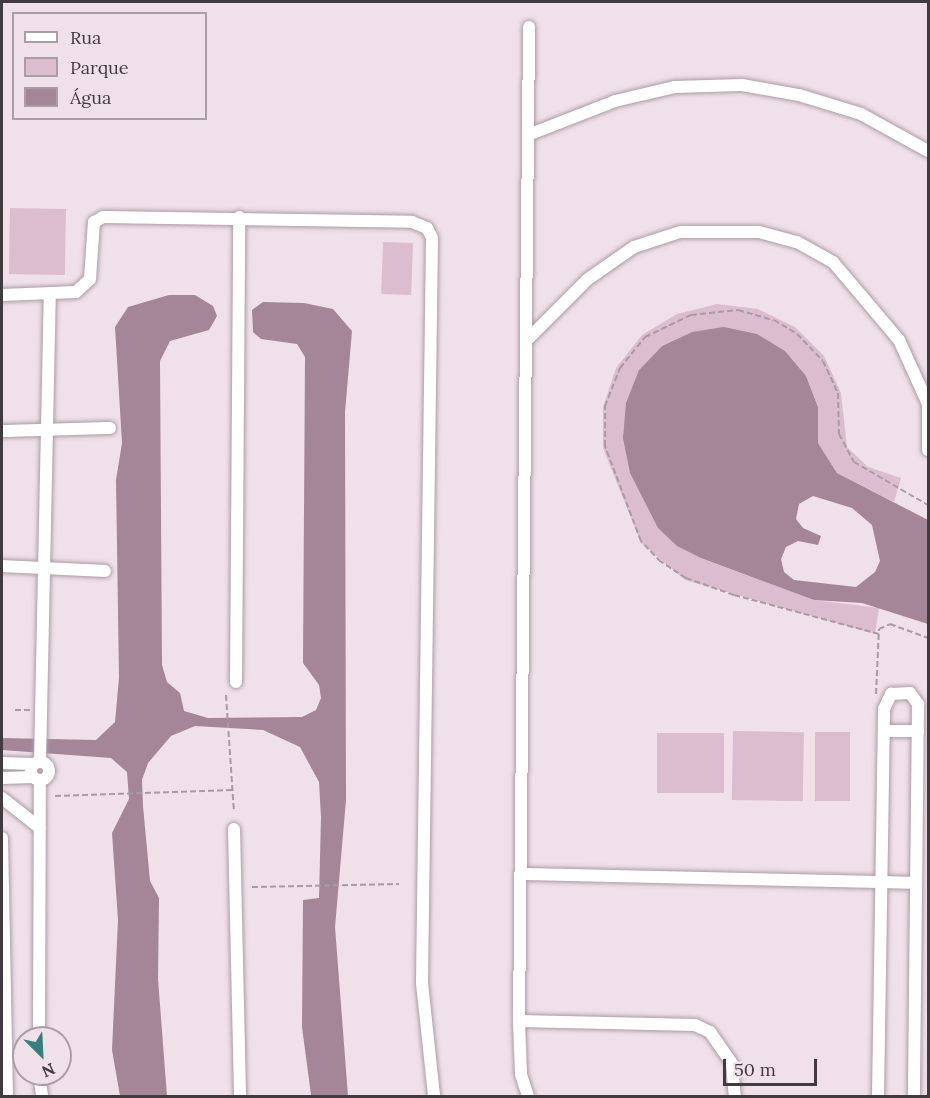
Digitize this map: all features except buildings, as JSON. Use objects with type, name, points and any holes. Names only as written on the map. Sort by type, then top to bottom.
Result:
[{"type":"street","points":[[528,1096],[521,1074],[519,1021],[529,338],[529,27]]},
{"type":"street","points":[[528,135],[615,101],[655,92],[742,85],[799,95],[861,114],[928,151]]},
{"type":"street","points":[[2,295],[50,296],[76,292],[90,279],[94,222],[103,217],[239,217],[412,222],[427,228],[432,238],[422,983],[434,1096]]},
{"type":"street","points":[[236,682],[239,217]]},
{"type":"street","points":[[529,338],[588,279],[634,247],[680,232],[759,231],[797,242],[833,262],[899,340],[928,405],[928,450]]},
{"type":"street","points":[[39,1026],[40,828],[37,779],[41,735],[50,296]]},
{"type":"street","points":[[2,430],[110,428]]},
{"type":"street","points":[[2,566],[105,571]]},
{"type":"street","points":[[878,1096],[884,731],[885,704],[891,694],[915,696],[918,731],[914,1096]]},
{"type":"street","points":[[884,731],[918,731]]},
{"type":"street","points":[[2,764],[38,761]]},
{"type":"street","points":[[2,778],[37,779]]},
{"type":"street","points":[[2,798],[40,828]]},
{"type":"street","points":[[234,829],[240,1096]]},
{"type":"street","points":[[2,838],[8,1096]]},
{"type":"street","points":[[520,874],[916,883]]},
{"type":"street","points":[[519,1021],[695,1025],[710,1032],[727,1055],[735,1096]]},
{"type":"path","points":[[879,634],[734,595],[686,578],[661,562],[641,541],[605,446],[605,406],[620,368],[645,337],[691,315],[738,310],[774,320],[797,334],[823,361],[838,393],[839,434],[854,462],[928,505]]},
{"type":"path","points":[[885,704],[876,699],[879,629],[890,624],[928,638]]},
{"type":"path","points":[[226,695],[234,811]]},
{"type":"path","points":[[55,796],[233,790]]},
{"type":"path","points":[[252,887],[330,889],[330,883],[399,884]]},
{"type":"green space","points":[[10,208],[66,209],[65,275],[9,274]]},
{"type":"green space","points":[[383,242],[413,243],[411,295],[381,294]]},
{"type":"green space","points":[[717,304],[758,309],[795,327],[824,356],[841,393],[847,447],[868,467],[901,478],[894,502],[837,473],[818,443],[818,407],[806,376],[692,332],[662,346],[639,370],[701,558],[814,600],[879,608],[875,634],[685,580],[641,543],[603,448],[603,407],[616,368],[642,335],[677,314]]},
{"type":"green space","points":[[733,731],[804,732],[803,801],[732,800]]},
{"type":"green space","points":[[815,732],[850,732],[850,801],[815,801]]},
{"type":"green space","points":[[657,733],[724,733],[724,793],[657,793]]},
{"type":"water","points":[[169,295],[195,295],[213,306],[217,316],[209,330],[170,341],[160,361],[162,665],[167,682],[180,693],[184,711],[208,718],[302,717],[316,710],[321,698],[319,685],[303,663],[305,357],[297,344],[261,339],[253,332],[252,310],[263,302],[304,303],[333,309],[352,331],[345,412],[346,800],[335,927],[348,1096],[311,1095],[302,1027],[303,900],[319,898],[321,817],[319,782],[300,747],[263,730],[195,726],[171,736],[148,763],[142,780],[143,806],[150,881],[159,898],[158,979],[167,1096],[120,1096],[112,1050],[118,920],[112,833],[129,799],[127,772],[111,758],[2,750],[2,738],[96,740],[115,722],[119,678],[116,480],[122,443],[115,327],[128,307]]},
{"type":"water","points":[[724,327],[757,334],[785,351],[806,376],[818,407],[818,443],[837,473],[928,520],[928,624],[862,603],[814,600],[701,558],[677,546],[658,528],[630,473],[623,438],[626,403],[639,370],[662,346],[692,332]],"holes":[[[813,496],[852,508],[872,525],[880,561],[875,572],[856,587],[794,580],[784,572],[781,559],[786,547],[798,541],[818,545],[821,536],[803,528],[796,519],[799,504]]]}]
